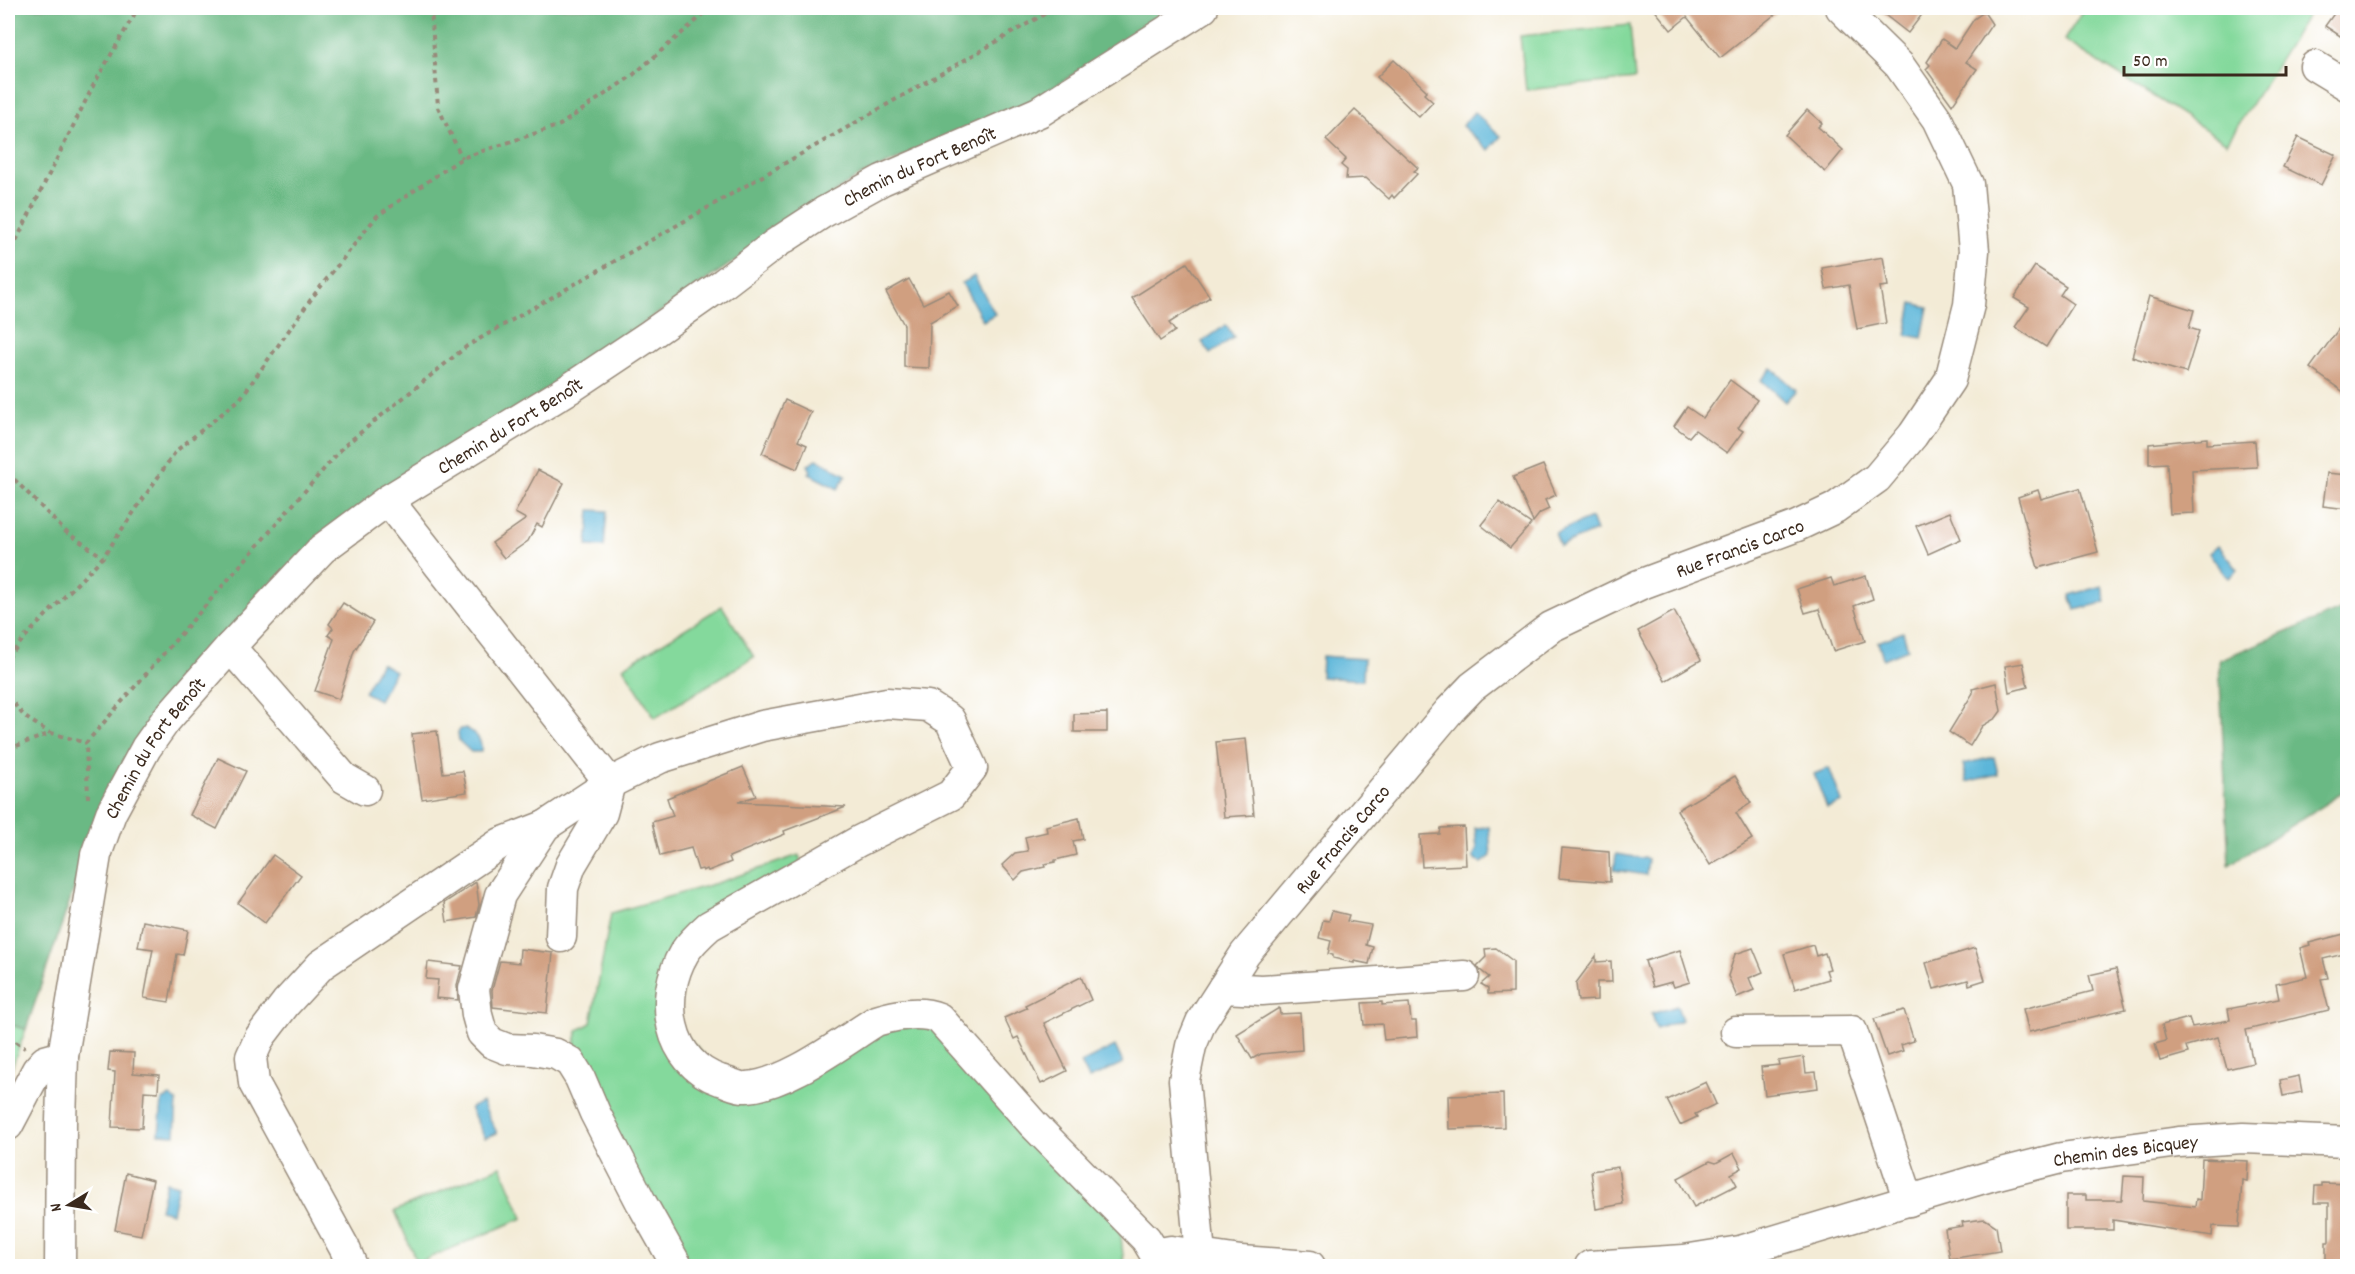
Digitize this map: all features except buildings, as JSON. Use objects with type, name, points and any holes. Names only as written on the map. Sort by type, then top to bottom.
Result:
[{"type":"street","name":"Chemin du Fort Benoît","points":[[60,1266],[63,1056],[96,855],[111,813],[146,748],[166,720],[230,647],[322,549],[388,500],[569,389],[724,283],[775,244],[824,212],[882,180],[1039,112],[1203,8]]},
{"type":"street","name":"Rue Francis Carco","points":[[1200,1255],[1184,1080],[1191,1046],[1201,1022],[1245,954],[1450,710],[1473,687],[1551,627],[1639,585],[1797,526],[1835,508],[1877,478],[1913,435],[1950,380],[1969,305],[1974,251],[1968,184],[1937,119],[1899,65],[1841,8]]},
{"type":"street","points":[[2315,66],[2348,86]]},
{"type":"street","points":[[388,500],[610,783]]},
{"type":"street","points":[[230,647],[344,778],[365,790]]},
{"type":"street","points":[[352,1266],[345,1249],[254,1083],[251,1057],[260,1037],[286,1003],[321,965],[501,843],[545,826],[610,783],[660,758],[762,726],[887,703],[928,706],[950,720],[972,768],[951,795],[859,841],[709,926],[694,940],[680,963],[671,989],[669,1009],[672,1031],[681,1050],[695,1066],[711,1077],[745,1088],[780,1080],[876,1021],[893,1016],[927,1013],[939,1018],[1033,1124],[1146,1239],[1149,1260],[1171,1251],[1241,1261],[1310,1266]]},
{"type":"street","points":[[561,937],[563,888],[571,865],[602,813],[610,783]]},
{"type":"street","points":[[545,826],[500,895],[489,930],[474,989],[482,1033],[492,1043],[507,1049],[556,1054],[570,1062],[640,1202],[677,1266]]},
{"type":"street","points":[[1223,988],[1262,990],[1464,976]]},
{"type":"street","points":[[1737,1032],[1852,1031],[1909,1202]]},
{"type":"street","points":[[8,1125],[37,1070],[45,1060],[63,1056]]},
{"type":"street","name":"Chemin des Bicquey","points":[[1590,1266],[1684,1260],[1740,1251],[1994,1175],[2061,1158],[2179,1142],[2243,1138],[2348,1142]]},
{"type":"path","points":[[8,256],[93,86],[138,8]]},
{"type":"path","points":[[431,8],[438,107],[462,158]]},
{"type":"path","points":[[8,658],[24,638],[103,557],[176,451],[240,399],[314,295],[377,216],[462,158],[560,125],[633,75],[708,8]]},
{"type":"path","points":[[89,809],[86,743],[344,446],[467,346],[1055,8]]},
{"type":"path","points":[[8,473],[66,532],[103,557]]},
{"type":"path","points":[[8,697],[25,717],[51,733],[86,743]]},
{"type":"path","points":[[8,749],[51,733]]},
{"type":"green space","points":[[8,8],[1175,8],[1036,99],[856,178],[296,561],[95,827],[26,1029],[8,1024]]},
{"type":"green space","points":[[2085,8],[2312,8],[2227,143],[2064,40]]},
{"type":"green space","points":[[1630,25],[1635,79],[1526,90],[1520,36]]},
{"type":"green space","points":[[722,606],[754,657],[655,718],[623,667]]},
{"type":"green space","points":[[2347,607],[2347,790],[2229,865],[2219,660]]},
{"type":"green space","points":[[799,855],[802,866],[705,920],[664,1014],[742,1093],[880,1026],[930,1025],[1114,1219],[1121,1236],[1124,1266],[674,1266],[569,1066],[578,1030],[591,1023],[611,913],[717,883]]},
{"type":"green space","points":[[8,1024],[26,1029],[8,1078]]},
{"type":"green space","points":[[501,1166],[523,1218],[417,1263],[395,1211]]},
{"type":"water","points":[[1474,112],[1501,136],[1489,150],[1462,126]]},
{"type":"water","points":[[974,276],[995,314],[983,321],[962,283]]},
{"type":"water","points":[[1912,303],[1928,307],[1922,338],[1906,335]]},
{"type":"water","points":[[1226,325],[1234,337],[1210,354],[1202,342]]},
{"type":"water","points":[[1772,368],[1796,390],[1785,402],[1761,380]]},
{"type":"water","points":[[817,459],[846,475],[838,489],[809,474],[811,471],[808,465]]},
{"type":"water","points":[[590,510],[607,511],[604,547],[587,546]]},
{"type":"water","points":[[1591,518],[1596,531],[1560,546],[1555,533]]},
{"type":"water","points":[[2218,545],[2238,570],[2228,578],[2209,553]]},
{"type":"water","points":[[2102,586],[2106,602],[2075,610],[2070,595]]},
{"type":"water","points":[[1903,632],[1908,649],[1883,659],[1878,642]]},
{"type":"water","points":[[1322,656],[1364,659],[1363,680],[1321,677]]},
{"type":"water","points":[[381,663],[395,671],[379,700],[364,692]]},
{"type":"water","points":[[466,728],[478,738],[481,752],[471,752],[459,741],[458,732]]},
{"type":"water","points":[[1994,757],[1998,774],[1967,782],[1963,764]]},
{"type":"water","points":[[1829,768],[1842,802],[1827,808],[1814,774]]},
{"type":"water","points":[[1489,827],[1491,856],[1482,863],[1473,857],[1477,849],[1475,828]]},
{"type":"water","points":[[1616,854],[1648,859],[1646,875],[1614,870]]},
{"type":"water","points":[[1677,1006],[1682,1020],[1656,1029],[1651,1014]]},
{"type":"water","points":[[1115,1046],[1123,1063],[1089,1079],[1081,1063]]},
{"type":"water","points":[[170,1096],[177,1101],[175,1135],[159,1134],[162,1100]]},
{"type":"water","points":[[482,1102],[497,1133],[485,1138],[470,1108]]},
{"type":"water","points":[[166,1182],[178,1185],[172,1213],[160,1210]]}]
